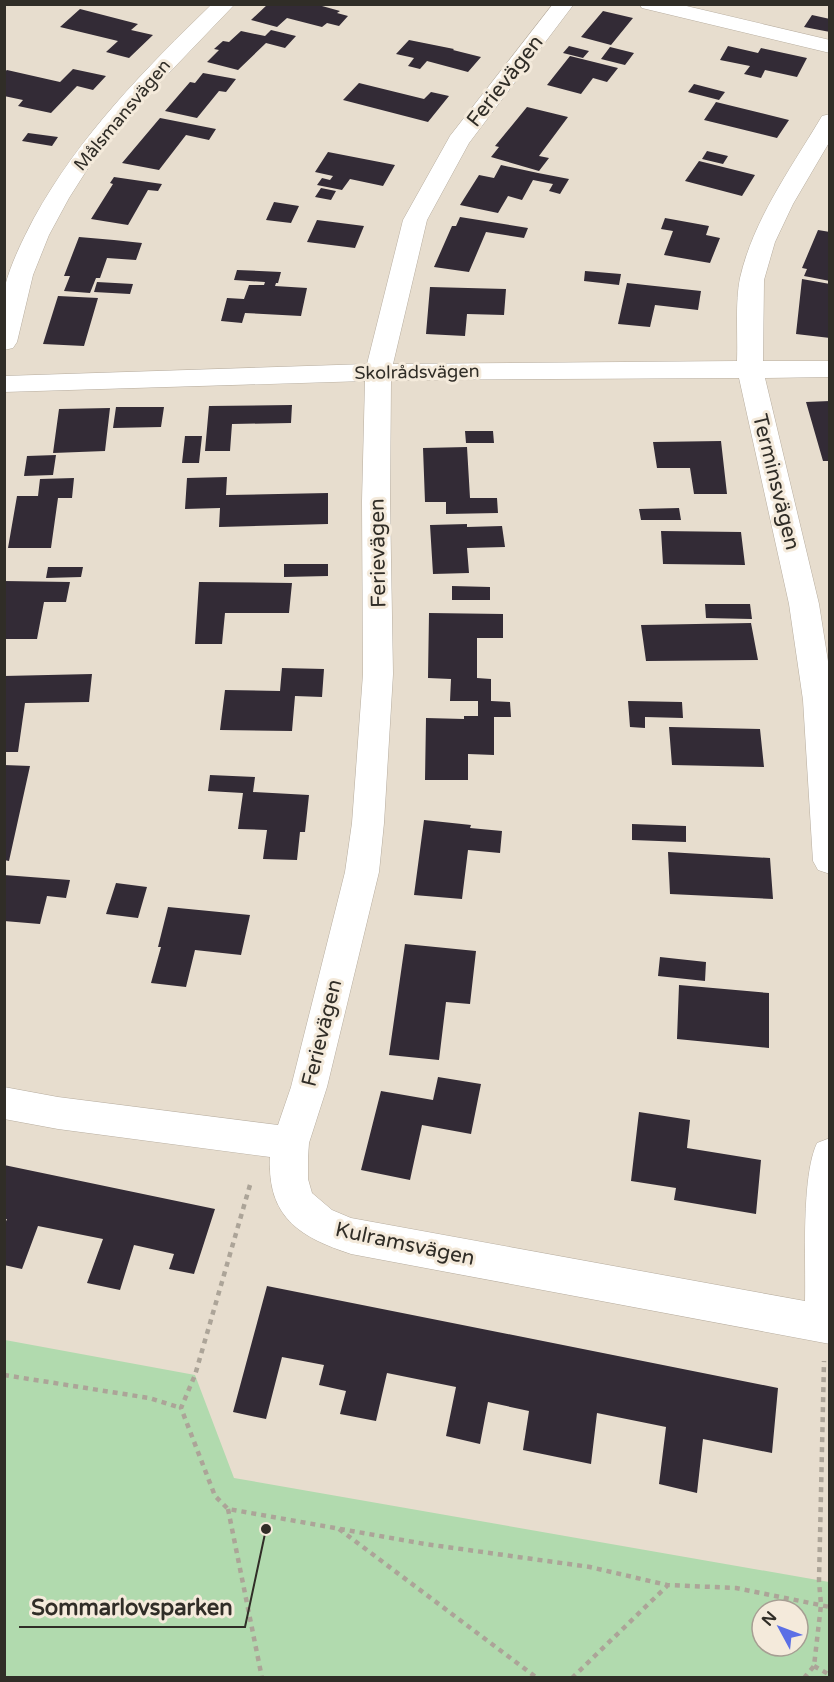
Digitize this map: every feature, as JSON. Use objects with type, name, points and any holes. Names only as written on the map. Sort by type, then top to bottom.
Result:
[{"type":"street","name":"Målsmansvägen","points":[[4,342],[21,275],[52,207],[90,148],[164,63],[225,4]]},
{"type":"street","name":"Ferievägen","points":[[277,1142],[309,1087],[362,872],[369,823],[378,674],[376,501],[378,372],[415,220],[458,141],[564,4]]},
{"type":"street","points":[[649,4],[830,47]]},
{"type":"street","name":"Terminsvägen","points":[[830,121],[763,242],[752,280],[750,369],[804,604],[818,700],[830,861]]},
{"type":"street","name":"Skolrådsvägen","points":[[4,384],[378,372],[830,369]]},
{"type":"street","points":[[4,1104],[277,1142]]},
{"type":"street","name":"Kulramsvägen","points":[[277,1142],[289,1176],[294,1200],[313,1218],[332,1230],[351,1236],[827,1324]]},
{"type":"street","points":[[827,1324],[826,1208],[830,1155]]},
{"type":"path","points":[[262,1677],[228,1509],[215,1496],[180,1408],[195,1375],[277,1142]]},
{"type":"path","points":[[804,1677],[814,1666],[821,1605],[819,1581],[827,1324]]},
{"type":"path","points":[[4,1375],[149,1398],[180,1408]]},
{"type":"path","points":[[228,1509],[590,1567],[667,1585],[736,1588],[830,1607]]},
{"type":"path","points":[[338,1528],[537,1677]]},
{"type":"path","points":[[572,1677],[667,1585]]},
{"type":"path","points":[[814,1666],[830,1676]]},
{"type":"green space","points":[[5,1340],[195,1375],[234,1478],[829,1582],[829,1677],[5,1677]]},
{"type":"building","points":[[268,4],[323,4],[322,6],[348,16],[339,26],[327,23],[322,27],[287,18],[277,27],[251,20]]},
{"type":"building","points":[[80,9],[138,24],[131,30],[153,35],[129,58],[106,52],[118,41],[60,27]]},
{"type":"building","points":[[603,11],[633,18],[611,45],[581,37]]},
{"type":"building","points":[[812,15],[830,19],[830,32],[804,27]]},
{"type":"building","points":[[271,30],[296,36],[285,48],[266,43],[238,70],[207,62],[219,50],[214,49],[223,41],[229,42],[241,31],[265,36]]},
{"type":"building","points":[[409,40],[481,57],[468,72],[427,61],[420,69],[408,66],[414,58],[396,54]]},
{"type":"building","points":[[569,46],[589,51],[583,58],[563,53]]},
{"type":"building","points":[[728,46],[758,53],[761,48],[807,58],[797,77],[765,70],[761,78],[744,74],[750,66],[720,60]]},
{"type":"building","points":[[610,47],[634,53],[625,65],[601,59]]},
{"type":"building","points":[[570,56],[618,68],[607,82],[593,78],[581,94],[547,85]]},
{"type":"building","points":[[73,69],[106,76],[93,90],[77,86],[51,113],[18,106],[23,100],[4,96],[4,72],[7,70],[60,82]]},
{"type":"building","points":[[203,73],[236,79],[226,92],[219,91],[197,118],[165,111],[190,82],[195,83]]},
{"type":"building","points":[[359,83],[424,99],[431,92],[449,96],[428,122],[343,100]]},
{"type":"building","points":[[694,84],[725,92],[719,100],[688,92]]},
{"type":"building","points":[[716,102],[789,120],[777,138],[704,120]]},
{"type":"building","points":[[527,107],[568,117],[539,156],[549,158],[539,171],[491,157],[499,147],[495,146]]},
{"type":"building","points":[[160,118],[216,129],[209,140],[186,135],[159,170],[122,163]]},
{"type":"building","points":[[28,133],[58,137],[52,146],[22,141]]},
{"type":"building","points":[[707,151],[728,156],[723,164],[702,159]]},
{"type":"building","points":[[328,152],[395,165],[383,186],[350,179],[342,190],[317,185],[322,178],[330,180],[333,176],[315,172]]},
{"type":"building","points":[[699,161],[755,175],[742,196],[685,181]]},
{"type":"building","points":[[501,165],[569,179],[560,194],[549,191],[553,184],[533,180],[522,200],[508,196],[498,213],[460,205],[479,175],[494,178]]},
{"type":"building","points":[[114,177],[162,184],[158,191],[148,190],[128,225],[91,219],[113,184],[110,183]]},
{"type":"building","points":[[321,188],[336,191],[331,200],[315,197]]},
{"type":"building","points":[[274,202],[299,206],[291,223],[266,220]]},
{"type":"building","points":[[460,217],[528,228],[524,238],[486,232],[469,272],[434,267],[452,226],[456,226]]},
{"type":"building","points":[[665,218],[709,226],[706,235],[720,238],[710,263],[664,255],[673,231],[661,229]]},
{"type":"building","points":[[317,220],[364,226],[355,248],[307,242]]},
{"type":"building","points":[[818,230],[830,232],[830,281],[804,276],[807,269],[802,268]]},
{"type":"building","points":[[79,237],[142,243],[136,260],[107,258],[100,278],[96,278],[90,293],[64,291],[70,276],[64,276]]},
{"type":"building","points":[[237,270],[281,272],[275,286],[307,288],[301,316],[245,313],[242,323],[221,321],[227,298],[244,299],[249,285],[264,285],[265,282],[234,280]]},
{"type":"building","points":[[585,271],[621,274],[619,285],[584,281]]},
{"type":"building","points":[[802,279],[830,284],[830,338],[796,334]]},
{"type":"building","points":[[97,282],[133,284],[130,294],[94,292]]},
{"type":"building","points":[[627,283],[701,291],[698,310],[655,305],[650,327],[618,324]]},
{"type":"building","points":[[430,287],[506,289],[504,315],[467,314],[465,336],[426,334]]},
{"type":"building","points":[[58,296],[98,298],[84,346],[43,344]]},
{"type":"building","points":[[830,401],[830,461],[823,461],[806,402]]},
{"type":"building","points":[[292,405],[291,423],[232,424],[230,451],[205,451],[209,406]]},
{"type":"building","points":[[116,407],[164,407],[161,427],[113,428]]},
{"type":"building","points":[[110,408],[105,451],[53,453],[59,409]]},
{"type":"building","points":[[465,431],[493,431],[494,443],[466,443]]},
{"type":"building","points":[[185,436],[202,436],[199,463],[182,463]]},
{"type":"building","points":[[721,441],[727,494],[694,494],[690,468],[657,468],[653,442]]},
{"type":"building","points":[[467,447],[470,498],[497,498],[498,513],[446,514],[446,502],[425,502],[423,448]]},
{"type":"building","points":[[56,455],[53,475],[24,476],[27,456]]},
{"type":"building","points":[[227,477],[226,495],[328,493],[328,524],[219,527],[220,508],[185,509],[187,478]]},
{"type":"building","points":[[74,478],[72,498],[58,498],[51,548],[8,548],[17,496],[38,496],[40,479]]},
{"type":"building","points":[[679,508],[681,520],[641,520],[639,509]]},
{"type":"building","points":[[467,524],[467,527],[502,526],[505,547],[467,548],[469,573],[433,574],[430,525]]},
{"type":"building","points":[[661,531],[741,532],[745,565],[663,564]]},
{"type":"building","points":[[284,564],[328,564],[328,576],[284,577]]},
{"type":"building","points":[[48,567],[83,567],[81,577],[46,578]]},
{"type":"building","points":[[4,581],[70,582],[66,602],[44,602],[37,639],[4,639]]},
{"type":"building","points":[[199,582],[292,583],[289,613],[225,613],[222,644],[195,644]]},
{"type":"building","points":[[452,586],[490,587],[490,600],[452,600]]},
{"type":"building","points":[[705,604],[750,604],[752,619],[706,618]]},
{"type":"building","points":[[429,613],[503,614],[503,638],[477,638],[477,678],[491,679],[491,701],[510,702],[511,717],[494,717],[494,755],[468,754],[468,780],[425,780],[426,718],[464,719],[464,716],[478,716],[478,701],[450,701],[451,679],[428,678]]},
{"type":"building","points":[[751,623],[758,660],[646,661],[641,625]]},
{"type":"building","points":[[282,668],[324,669],[322,697],[295,696],[292,731],[220,730],[225,690],[280,691]]},
{"type":"building","points":[[92,674],[89,702],[25,703],[18,752],[4,752],[4,676]]},
{"type":"building","points":[[628,701],[682,702],[683,718],[645,717],[645,728],[630,727]]},
{"type":"building","points":[[669,727],[760,729],[764,767],[672,765]]},
{"type":"building","points":[[4,765],[30,766],[9,861],[4,860]]},
{"type":"building","points":[[210,775],[255,777],[253,792],[309,795],[305,832],[300,832],[297,860],[263,859],[267,830],[238,829],[243,793],[208,791]]},
{"type":"building","points":[[424,820],[502,831],[500,853],[468,850],[462,899],[414,895]]},
{"type":"building","points":[[632,824],[686,826],[686,842],[632,840]]},
{"type":"building","points":[[668,852],[770,858],[773,899],[670,894]]},
{"type":"building","points":[[4,875],[70,880],[66,898],[47,896],[40,924],[4,921]]},
{"type":"building","points":[[116,883],[147,887],[138,918],[106,914]]},
{"type":"building","points":[[168,907],[250,915],[241,955],[195,950],[186,987],[151,983],[161,947],[158,947]]},
{"type":"building","points":[[405,944],[476,951],[470,1004],[446,1002],[439,1060],[389,1055]]},
{"type":"building","points":[[660,957],[706,962],[705,981],[658,976]]},
{"type":"building","points":[[679,985],[769,993],[769,1048],[677,1039]]},
{"type":"building","points":[[438,1077],[481,1084],[471,1134],[422,1125],[410,1180],[361,1170],[381,1091],[433,1100]]},
{"type":"building","points":[[639,1112],[690,1120],[687,1148],[761,1160],[756,1214],[674,1200],[676,1188],[631,1181]]},
{"type":"building","points":[[4,1165],[215,1209],[194,1274],[169,1269],[174,1254],[134,1245],[120,1290],[87,1283],[103,1239],[38,1226],[22,1269],[4,1265],[4,1226],[7,1219],[4,1219]]},
{"type":"building","points":[[267,1286],[778,1388],[772,1453],[703,1439],[697,1493],[659,1484],[666,1427],[597,1413],[591,1464],[523,1450],[529,1411],[488,1402],[480,1444],[446,1436],[456,1387],[387,1373],[376,1421],[340,1414],[346,1391],[319,1385],[324,1365],[282,1357],[266,1419],[233,1412]]},
{"type":"place","name":"Sommarlovsparken","points":[[266,1529]]}]
